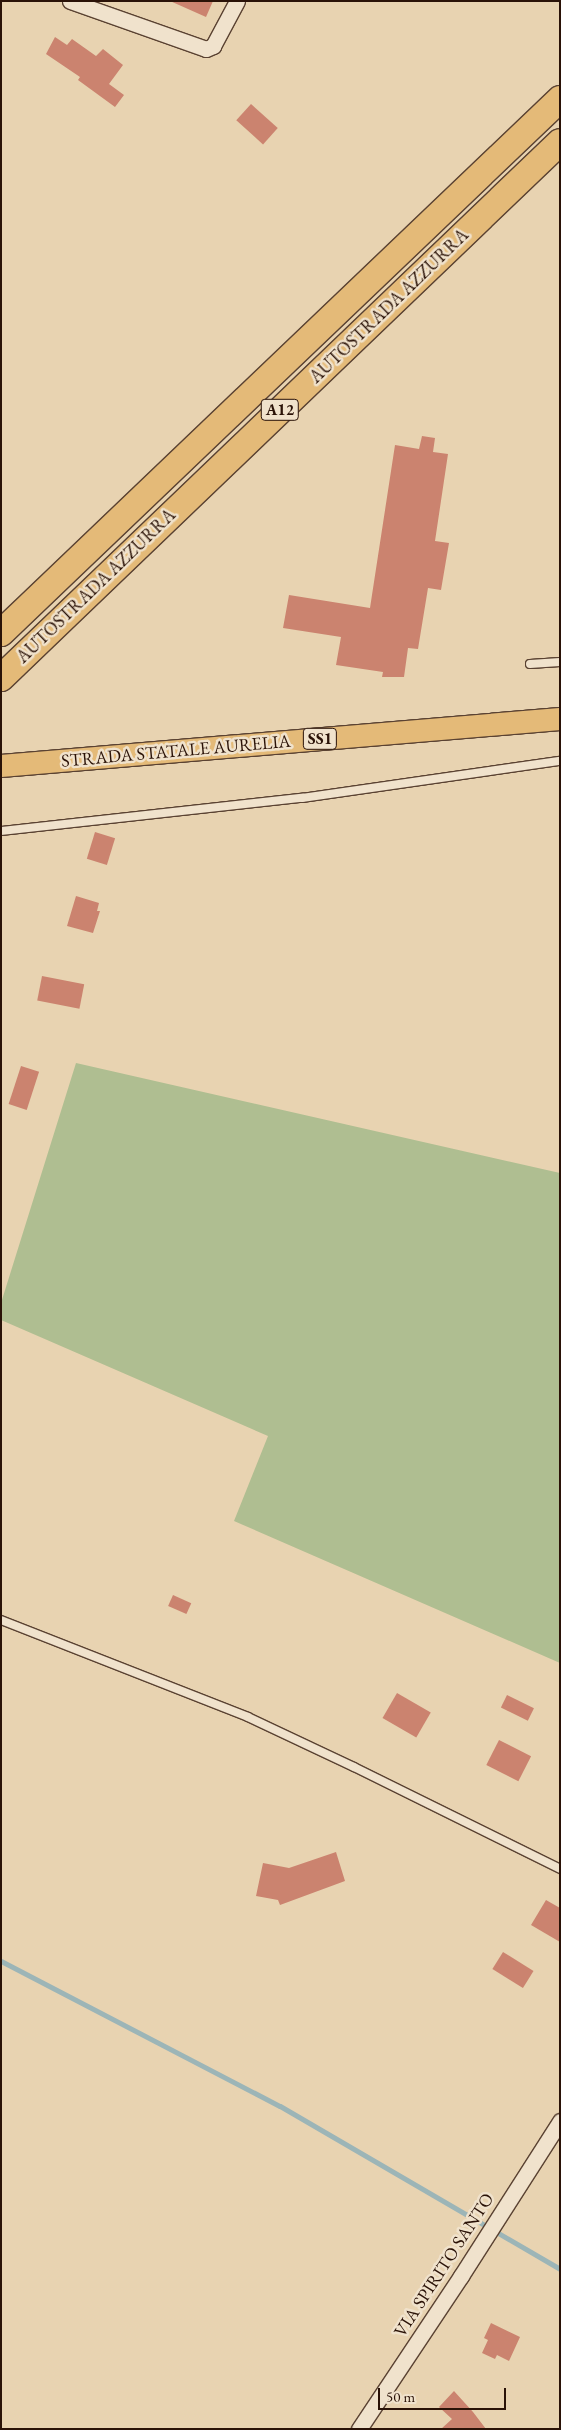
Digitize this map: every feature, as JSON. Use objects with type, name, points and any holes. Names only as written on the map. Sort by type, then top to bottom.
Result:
[{"type":"highway","name":"AUTOSTRADA AZZURRA","points":[[1,633],[560,99]]},
{"type":"highway","name":"AUTOSTRADA AZZURRA","points":[[1,678],[560,142]]},
{"type":"main road","name":"STRADA STATALE AURELIA","points":[[1,766],[560,719]]},
{"type":"street","points":[[70,1],[206,49],[213,46],[217,41],[237,1]]},
{"type":"street","name":"VIA SPIRITO SANTO","points":[[359,2429],[560,2121]]},
{"type":"lane","points":[[530,664],[560,662]]},
{"type":"lane","points":[[1,831],[302,798],[560,761]]},
{"type":"lane","points":[[1,1620],[248,1718],[354,1767],[560,1869]]},
{"type":"green space","points":[[76,1063],[560,1173],[560,1663],[234,1521],[268,1436],[1,1320],[1,1303]]},
{"type":"building","points":[[170,1],[213,1],[206,17]]},
{"type":"building","points":[[55,37],[67,45],[72,39],[96,56],[103,49],[123,65],[109,84],[124,95],[115,107],[78,80],[80,77],[46,54]]},
{"type":"building","points":[[251,104],[278,128],[263,144],[236,120]]},
{"type":"building","points":[[422,436],[435,438],[433,452],[448,454],[435,541],[449,543],[441,590],[428,588],[418,649],[408,648],[404,677],[382,677],[383,672],[336,665],[341,637],[283,628],[289,595],[370,608],[395,445],[419,449]]},
{"type":"building","points":[[95,832],[115,838],[107,865],[87,859]]},
{"type":"building","points":[[76,896],[99,903],[97,911],[100,911],[93,933],[67,926]]},
{"type":"building","points":[[42,976],[84,984],[79,1009],[37,1001]]},
{"type":"building","points":[[21,1066],[39,1072],[27,1110],[9,1104]]},
{"type":"building","points":[[173,1595],[191,1603],[186,1614],[168,1606]]},
{"type":"building","points":[[397,1693],[431,1712],[416,1738],[382,1718]]},
{"type":"building","points":[[507,1695],[534,1708],[528,1721],[501,1708]]},
{"type":"building","points":[[499,1740],[531,1756],[518,1781],[486,1765]]},
{"type":"building","points":[[336,1852],[345,1881],[280,1905],[278,1900],[256,1896],[263,1863],[289,1868]]},
{"type":"building","points":[[546,1900],[560,1908],[560,1942],[531,1925]]},
{"type":"building","points":[[503,1952],[534,1971],[523,1988],[492,1969]]},
{"type":"building","points":[[491,2323],[520,2337],[509,2361],[497,2355],[495,2359],[482,2353],[488,2340],[484,2338]]},
{"type":"building","points":[[454,2391],[486,2429],[441,2429],[452,2419],[439,2407]]},
{"type":"waterway","points":[[1,1961],[280,2106],[560,2269]]}]
